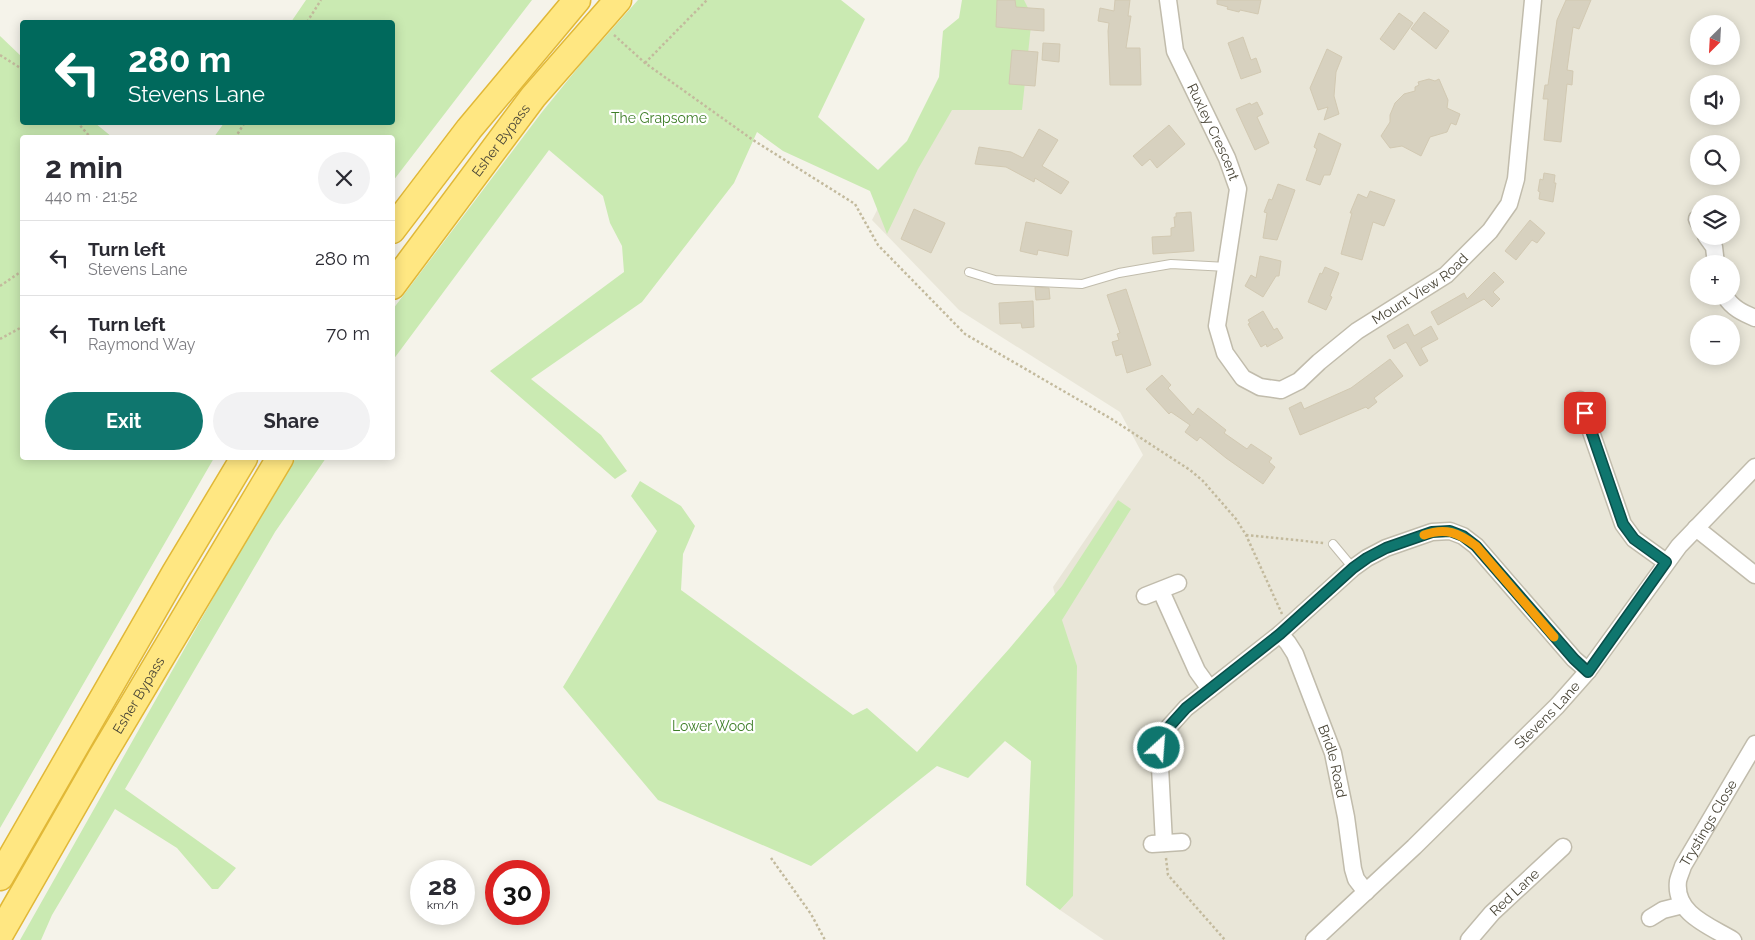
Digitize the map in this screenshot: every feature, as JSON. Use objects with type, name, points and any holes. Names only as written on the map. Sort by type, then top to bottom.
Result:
[{"type":"highway","points":[[395,226],[469,129],[577,0]]},
{"type":"highway","name":"Esher Bypass","points":[[395,282],[533,97],[618,0]]},
{"type":"highway","name":"Esher Bypass","points":[[0,877],[170,582],[243,460]]},
{"type":"highway","name":"Esher Bypass","points":[[0,934],[106,749],[279,460]]},
{"type":"street","name":"Ruxley Crescent","points":[[1168,0],[1175,51],[1227,158],[1238,189],[1227,267]]},
{"type":"street","name":"Mount View Road","points":[[1227,267],[1217,326],[1225,353],[1243,378],[1260,387],[1281,390],[1299,381],[1357,331],[1446,275],[1490,231],[1509,204],[1516,179],[1533,0]]},
{"type":"street","points":[[1731,305],[1740,312],[1755,318]]},
{"type":"street","points":[[1580,400],[1623,524],[1634,539],[1666,562]]},
{"type":"street","name":"Stevens Lane","points":[[1314,940],[1536,728],[1588,672],[1666,562],[1755,467]]},
{"type":"street","points":[[1696,528],[1755,575]]},
{"type":"street","points":[[1182,842],[1158,843],[1159,748],[1167,729],[1186,708],[1284,630],[1353,568],[1386,548],[1432,532],[1450,531],[1463,536],[1476,546],[1574,659],[1588,672]]},
{"type":"street","points":[[1145,596],[1178,583]]},
{"type":"street","points":[[1161,591],[1197,671],[1210,689]]},
{"type":"street","name":"Bridle Road","points":[[1284,630],[1288,643],[1295,654],[1332,753],[1346,818],[1353,869],[1356,879],[1366,892]]},
{"type":"street","name":"Trystings Close","points":[[1683,905],[1679,894],[1678,881],[1683,866],[1755,744]]},
{"type":"street","name":"Red Lane","points":[[1469,940],[1492,913],[1563,847]]},
{"type":"street","points":[[1650,918],[1663,910],[1683,905],[1686,910],[1711,932],[1733,940]]},
{"type":"lane","points":[[969,272],[995,280],[1082,284],[1119,273],[1171,264],[1227,267]]},
{"type":"lane","points":[[1333,544],[1353,568]]},
{"type":"path","points":[[308,20],[321,0]]},
{"type":"path","points":[[645,63],[708,0]]},
{"type":"path","points":[[612,33],[645,63],[753,140],[855,204],[878,245],[965,334],[1110,418],[1203,480],[1236,519],[1246,535],[1284,630]]},
{"type":"path","points":[[0,55],[20,68]]},
{"type":"path","points":[[80,125],[88,135]]},
{"type":"path","points":[[0,286],[20,272]]},
{"type":"path","points":[[0,339],[20,328]]},
{"type":"path","points":[[1246,535],[1333,544]]},
{"type":"path","points":[[1158,843],[1168,875],[1225,940]]},
{"type":"path","points":[[770,858],[812,914],[825,940]]},
{"type":"shaded area","points":[[966,0],[1755,0],[1755,940],[1104,940],[1060,910],[1073,896],[1062,620],[1053,587],[1143,455],[1120,412],[959,310],[872,220],[936,95]]},
{"type":"green space","points":[[306,0],[532,0],[395,178],[395,135],[215,135],[223,125],[395,125],[395,20],[292,20]]},
{"type":"green space","name":"The Grapsome","points":[[638,0],[841,0],[865,19],[818,117],[878,170],[907,141],[939,77],[943,31],[959,18],[962,0],[1024,0],[1032,16],[1022,110],[952,110],[918,169],[887,234],[870,191],[783,151],[757,132],[734,183],[642,302],[531,379],[601,435],[627,471],[615,479],[490,371],[624,272],[622,246],[610,223],[603,196],[549,150],[395,357],[395,306],[542,112],[581,64]]},
{"type":"green space","points":[[0,36],[20,55],[20,125],[97,125],[110,135],[20,135],[20,460],[213,460],[0,828]]},
{"type":"green space","points":[[295,460],[325,460],[275,532],[125,789],[236,868],[218,889],[212,889],[177,848],[115,809],[52,915],[41,940],[20,940],[268,501]]},
{"type":"green space","name":"Lower Wood","points":[[640,481],[681,506],[695,526],[683,554],[681,590],[853,715],[867,708],[917,752],[1009,649],[1062,586],[1118,500],[1131,509],[1062,620],[1077,666],[1073,896],[1060,910],[1026,885],[1031,761],[1005,741],[968,778],[937,766],[811,866],[658,800],[563,687],[657,531],[631,496]]},
{"type":"building","points":[[997,0],[1015,0],[1016,7],[1044,9],[1044,31],[996,27]]},
{"type":"building","points":[[1115,0],[1130,0],[1128,16],[1131,16],[1126,48],[1140,48],[1141,85],[1110,85],[1109,23],[1098,21],[1100,8],[1114,11]]},
{"type":"building","points":[[1217,0],[1261,0],[1258,14],[1227,9],[1228,7],[1217,4]]},
{"type":"building","points":[[1566,0],[1591,0],[1579,29],[1573,27],[1567,70],[1573,71],[1572,85],[1567,84],[1561,142],[1544,140],[1548,99],[1543,99],[1545,85],[1548,85],[1557,20]]},
{"type":"building","points":[[1424,12],[1449,31],[1436,49],[1411,29]]},
{"type":"building","points":[[1399,13],[1413,23],[1394,50],[1380,39]]},
{"type":"building","points":[[1243,37],[1251,60],[1256,58],[1261,72],[1241,79],[1228,43]]},
{"type":"building","points":[[1043,43],[1060,44],[1059,62],[1042,60]]},
{"type":"building","points":[[1327,49],[1342,57],[1336,72],[1334,96],[1339,114],[1324,120],[1328,107],[1318,110],[1310,88]]},
{"type":"building","points":[[1012,50],[1038,52],[1035,86],[1009,84]]},
{"type":"building","points":[[1429,79],[1435,81],[1439,79],[1448,100],[1447,108],[1460,114],[1456,125],[1451,123],[1447,132],[1430,137],[1421,156],[1402,146],[1390,148],[1381,136],[1390,122],[1390,115],[1395,103],[1404,94],[1415,91],[1415,87],[1419,85],[1418,82]]},
{"type":"building","points":[[1257,102],[1263,114],[1257,117],[1269,143],[1255,150],[1236,109]]},
{"type":"building","points":[[1169,125],[1185,144],[1157,168],[1150,159],[1142,166],[1133,156]]},
{"type":"building","points":[[1039,129],[1058,140],[1042,166],[1069,182],[1061,194],[1035,178],[1034,182],[1006,167],[975,164],[979,147],[1011,152],[1023,158]]},
{"type":"building","points":[[1319,133],[1341,144],[1330,175],[1324,175],[1320,185],[1306,180],[1317,149],[1314,147]]},
{"type":"building","points":[[1544,173],[1555,175],[1554,183],[1556,183],[1553,202],[1539,199],[1540,179],[1543,180]]},
{"type":"building","points":[[1278,184],[1295,190],[1277,240],[1263,238],[1267,213],[1264,212],[1269,199],[1272,200]]},
{"type":"building","points":[[1370,191],[1395,200],[1384,226],[1373,222],[1362,260],[1341,254],[1352,213],[1350,213],[1358,194],[1367,198]]},
{"type":"building","points":[[914,209],[945,223],[931,253],[901,239]]},
{"type":"building","points":[[1191,212],[1194,251],[1153,254],[1152,237],[1171,236],[1171,228],[1175,227],[1174,217],[1176,217],[1176,213]]},
{"type":"building","points":[[1530,220],[1545,233],[1537,243],[1532,240],[1516,260],[1505,251]]},
{"type":"building","points":[[1026,222],[1072,231],[1068,256],[1038,250],[1037,255],[1020,251]]},
{"type":"building","points":[[1260,256],[1281,261],[1279,276],[1276,276],[1263,297],[1245,286],[1251,275],[1256,278]]},
{"type":"building","points":[[1325,267],[1339,273],[1326,310],[1308,302],[1320,273],[1322,274]]},
{"type":"building","points":[[1494,272],[1504,282],[1493,292],[1500,299],[1492,307],[1484,299],[1438,325],[1431,312],[1464,293],[1467,299]]},
{"type":"building","points":[[1035,287],[1049,288],[1050,299],[1036,300]]},
{"type":"building","points":[[1126,289],[1151,365],[1127,373],[1122,354],[1116,356],[1112,342],[1119,340],[1117,334],[1120,333],[1107,295]]},
{"type":"building","points":[[1033,301],[1034,327],[1022,328],[1021,323],[1000,324],[999,303]]},
{"type":"building","points":[[1263,311],[1274,330],[1277,328],[1283,338],[1267,347],[1266,344],[1261,347],[1248,324],[1250,323],[1248,320]]},
{"type":"building","points":[[1408,324],[1414,336],[1431,326],[1438,339],[1421,348],[1428,361],[1420,366],[1406,342],[1394,349],[1387,336]]},
{"type":"building","points":[[1390,359],[1403,376],[1374,398],[1377,402],[1368,409],[1366,407],[1300,435],[1289,408],[1301,402],[1304,409],[1351,388]]},
{"type":"building","points":[[1162,375],[1171,385],[1168,388],[1193,415],[1198,408],[1226,430],[1224,433],[1247,449],[1251,444],[1272,458],[1269,462],[1275,467],[1263,484],[1200,437],[1197,441],[1185,432],[1190,425],[1171,412],[1169,414],[1146,389]]},
{"type":"slow traffic","points":[[1424,535],[1432,532],[1450,531],[1463,536],[1476,546],[1554,637]]},
{"type":"route","points":[[1159,748],[1167,729],[1186,708],[1280,634],[1353,568],[1386,548],[1432,532],[1450,531],[1463,536],[1476,546],[1574,659],[1588,672],[1666,562],[1634,539],[1623,524],[1585,413]]}]
